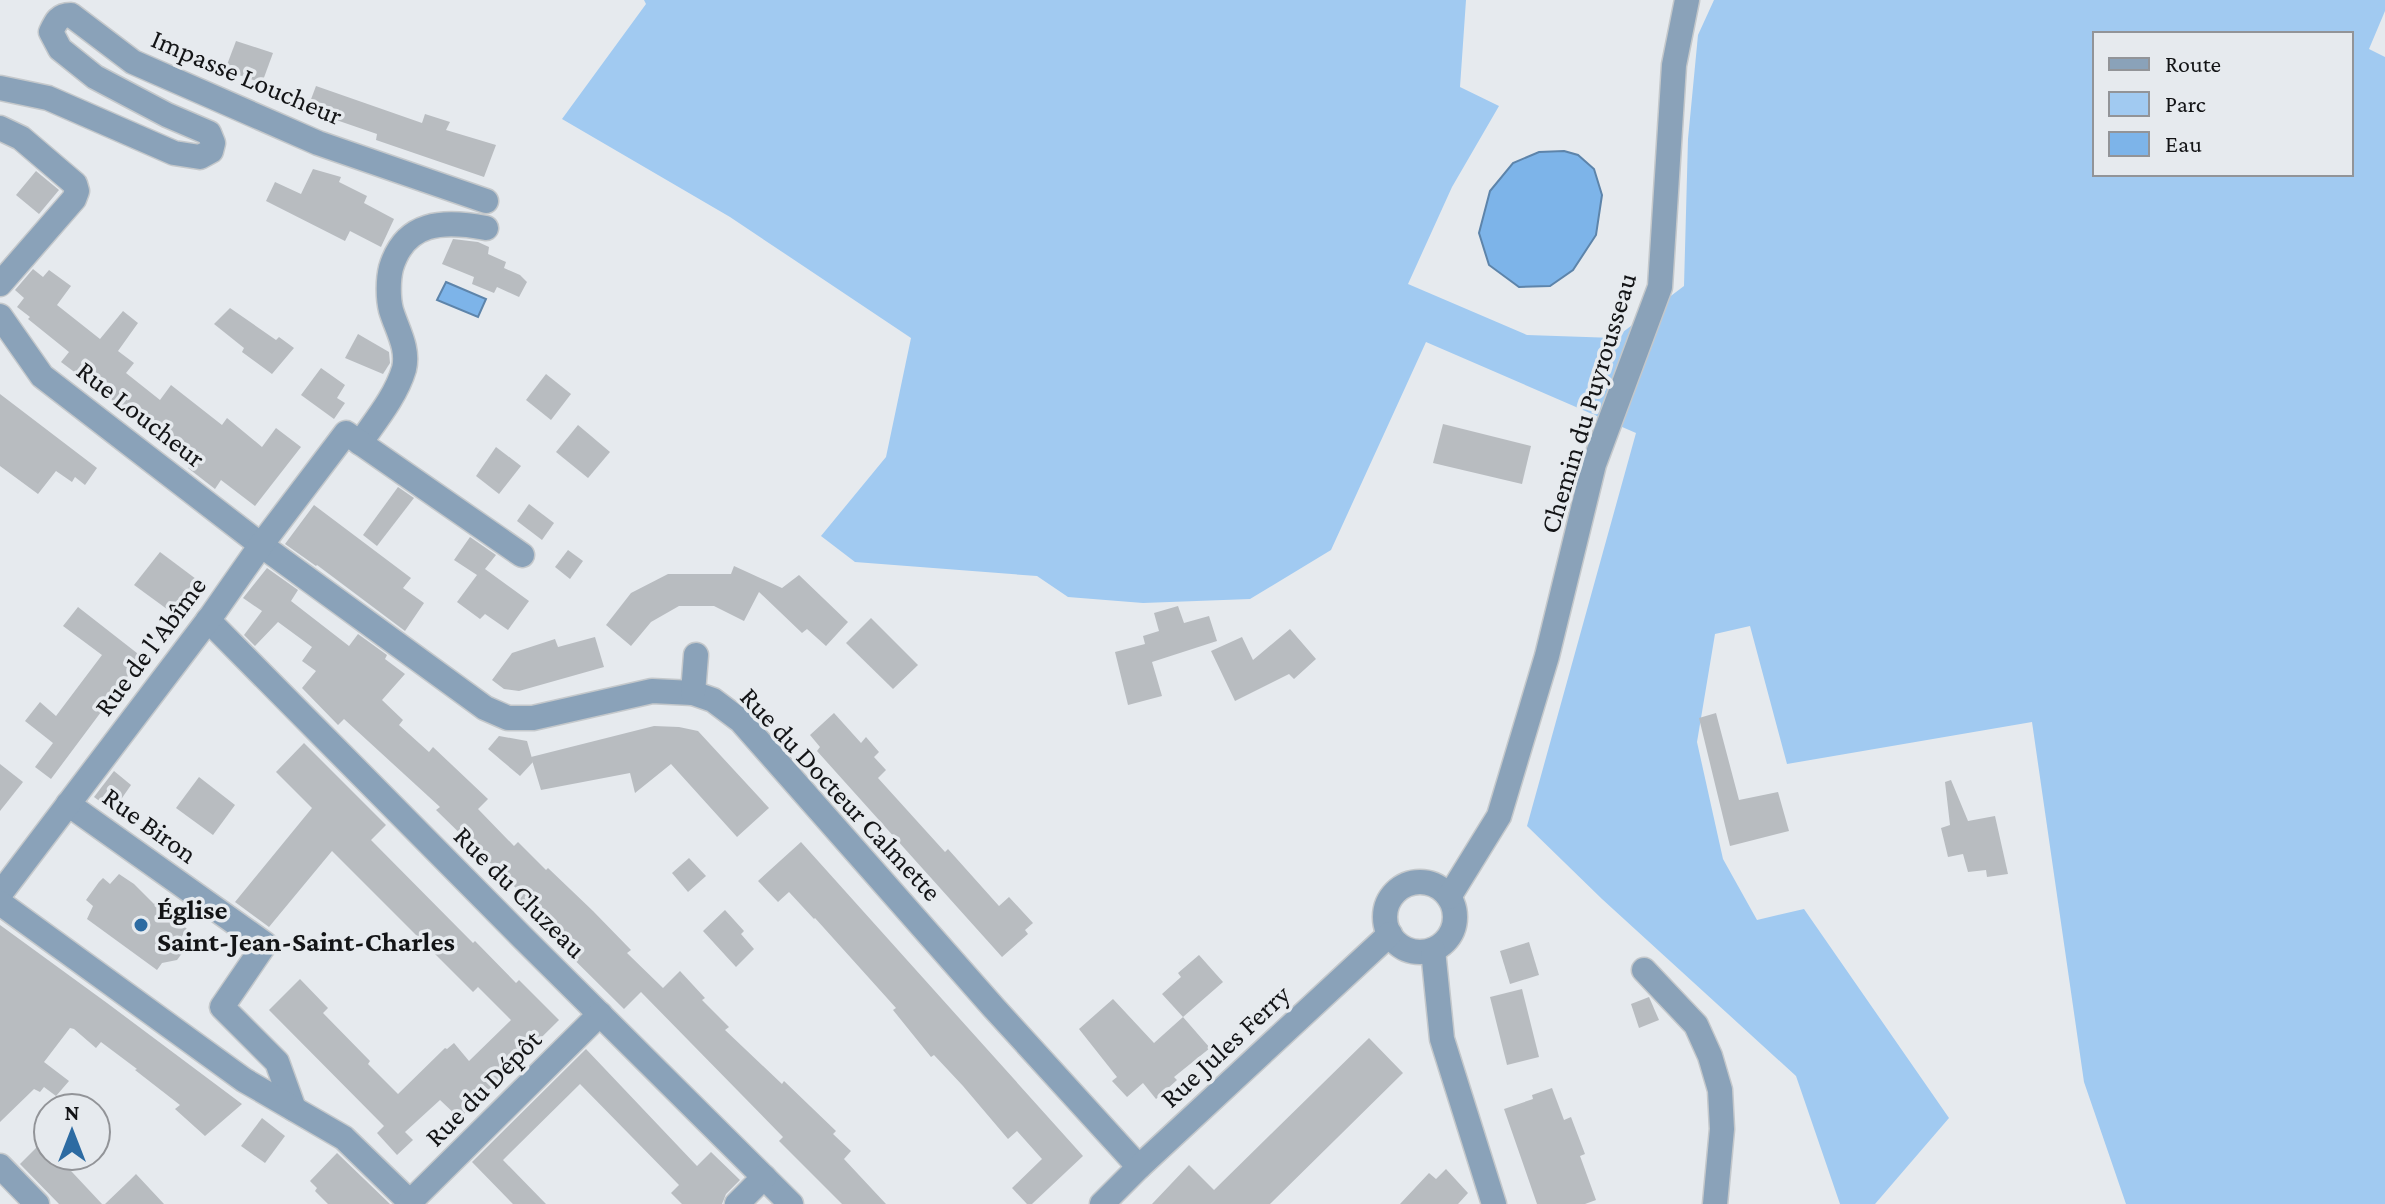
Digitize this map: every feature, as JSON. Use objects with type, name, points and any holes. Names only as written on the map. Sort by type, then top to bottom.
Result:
[{"type":"street","name":"Chemin du Puyrousseau","points":[[1449,897],[1499,816],[1547,656],[1594,464],[1660,287],[1674,65],[1687,0]]},
{"type":"street","name":"Impasse Loucheur","points":[[0,88],[48,98],[174,153],[200,157],[211,151],[213,143],[209,133],[95,77],[60,49],[51,32],[55,21],[63,15],[71,15],[133,62],[318,143],[486,201]]},
{"type":"street","points":[[0,128],[21,138],[75,184],[77,191],[74,199],[0,284]]},
{"type":"street","name":"Rue de l'Abîme","points":[[0,894],[208,620],[261,545],[353,438],[389,402],[404,368],[405,347],[391,308],[389,276],[396,252],[409,235],[428,226],[470,225],[486,228]]},
{"type":"street","name":"Rue Loucheur","points":[[0,316],[42,376],[261,545]]},
{"type":"street","points":[[353,438],[522,555]]},
{"type":"street","name":"Rue du Docteur Calmette","points":[[261,545],[485,708],[508,718],[533,718],[652,691],[693,693],[713,700],[741,721],[1139,1167]]},
{"type":"street","name":"Rue du Cluzeau","points":[[208,620],[791,1204]]},
{"type":"street","points":[[693,693],[696,655]]},
{"type":"street","name":"Rue Biron","points":[[68,804],[265,944],[222,1007],[277,1062],[294,1109]]},
{"type":"street","points":[[1424,883],[1436,886],[1449,897],[1456,920],[1446,942],[1433,950],[1421,952],[1409,951],[1397,944],[1386,926],[1387,908],[1400,889],[1424,883]]},
{"type":"street","points":[[0,903],[244,1080],[344,1138],[410,1203]]},
{"type":"street","name":"Rue Jules Ferry","points":[[1102,1204],[1390,934]]},
{"type":"street","points":[[1433,950],[1442,1039],[1494,1204]]},
{"type":"street","points":[[1644,970],[1696,1025],[1710,1056],[1720,1090],[1722,1129],[1715,1204]]},
{"type":"street","name":"Rue du Dépôt","points":[[410,1203],[600,1014]]},
{"type":"street","points":[[0,1166],[37,1204]]},
{"type":"street","points":[[737,1204],[764,1177]]},
{"type":"green space","points":[[644,0],[1466,0],[1460,87],[1499,106],[1452,187],[1408,284],[1527,335],[1615,338],[1684,286],[1688,139],[1698,35],[1714,0],[2385,0],[2385,11],[2369,49],[2385,57],[2385,1204],[2126,1204],[2084,1082],[2032,722],[1787,764],[1750,626],[1715,634],[1697,742],[1723,859],[1757,920],[1804,909],[1949,1118],[1875,1204],[1840,1204],[1796,1076],[1602,899],[1527,826],[1636,433],[1426,342],[1331,550],[1250,599],[1143,603],[1068,597],[1037,576],[855,562],[821,536],[886,457],[911,338],[730,217],[562,119],[646,4]]},
{"type":"water","points":[[1564,151],[1578,155],[1594,169],[1602,195],[1596,235],[1573,270],[1550,286],[1519,287],[1489,265],[1479,233],[1490,191],[1513,163],[1539,152]]},
{"type":"water","points":[[446,282],[486,299],[478,317],[437,300]]},
{"type":"building","points":[[236,41],[273,53],[262,83],[225,70]]},
{"type":"building","points":[[316,86],[422,123],[425,114],[450,122],[446,130],[496,145],[484,177],[376,140],[377,134],[307,110]]},
{"type":"building","points":[[313,169],[341,177],[339,182],[367,196],[364,203],[394,219],[381,247],[350,231],[345,241],[266,201],[275,182],[301,194]]},
{"type":"building","points":[[36,171],[59,190],[39,214],[16,195]]},
{"type":"building","points":[[453,239],[478,242],[489,247],[488,254],[506,262],[504,268],[527,282],[519,297],[497,287],[494,293],[472,284],[474,277],[442,264]]},
{"type":"building","points":[[33,269],[43,277],[49,270],[71,286],[57,305],[100,339],[123,311],[138,323],[118,351],[134,363],[126,373],[160,400],[171,385],[222,425],[227,418],[262,447],[276,428],[301,447],[255,506],[221,480],[215,489],[188,468],[193,461],[61,362],[69,352],[17,307],[24,298],[15,290]]},
{"type":"building","points":[[230,308],[276,340],[279,337],[294,348],[272,374],[242,352],[244,348],[214,324]]},
{"type":"building","points":[[358,334],[389,352],[390,363],[383,374],[345,358]]},
{"type":"building","points":[[321,368],[345,385],[337,398],[345,403],[334,419],[301,395]]},
{"type":"building","points":[[546,374],[571,394],[551,420],[526,400]]},
{"type":"building","points":[[0,394],[97,468],[85,485],[75,477],[72,482],[56,471],[38,494],[0,466]]},
{"type":"building","points":[[1443,424],[1531,446],[1522,484],[1433,463]]},
{"type":"building","points":[[578,425],[610,452],[588,478],[556,452]]},
{"type":"building","points":[[496,447],[521,466],[499,494],[476,476]]},
{"type":"building","points":[[398,487],[414,498],[377,546],[363,535]]},
{"type":"building","points":[[529,504],[554,523],[542,540],[517,521]]},
{"type":"building","points":[[314,505],[411,578],[403,588],[424,603],[405,631],[285,544]]},
{"type":"building","points":[[470,537],[496,555],[485,569],[529,601],[508,630],[485,614],[480,619],[457,602],[477,575],[454,560]]},
{"type":"building","points":[[568,550],[583,561],[570,579],[555,567]]},
{"type":"building","points":[[160,552],[196,579],[171,612],[134,585]]},
{"type":"building","points":[[734,566],[782,588],[799,575],[848,622],[826,646],[807,629],[802,633],[759,592],[744,621],[714,606],[679,606],[651,622],[631,646],[606,625],[631,593],[668,574],[731,574]]},
{"type":"building","points":[[267,568],[298,590],[291,601],[349,646],[358,634],[387,655],[385,659],[405,674],[382,700],[403,720],[399,725],[429,752],[433,747],[488,799],[478,809],[514,846],[518,842],[593,911],[631,950],[627,953],[663,988],[680,971],[705,998],[702,1000],[729,1027],[725,1030],[836,1131],[833,1134],[851,1151],[844,1159],[886,1204],[842,1204],[779,1141],[783,1137],[641,992],[624,1009],[517,903],[523,895],[436,810],[440,807],[344,719],[338,725],[302,688],[316,671],[302,661],[312,647],[278,622],[255,646],[244,635],[262,611],[243,598]]},
{"type":"building","points":[[1178,606],[1184,623],[1209,616],[1217,641],[1152,662],[1162,696],[1128,705],[1115,652],[1145,644],[1143,636],[1159,631],[1154,613]]},
{"type":"building","points":[[78,607],[142,657],[51,779],[35,767],[53,743],[25,721],[40,702],[56,716],[102,655],[63,626]]},
{"type":"building","points":[[871,618],[918,665],[893,689],[846,643]]},
{"type":"building","points":[[1290,629],[1316,659],[1294,679],[1289,674],[1235,701],[1211,651],[1242,637],[1253,660]]},
{"type":"building","points":[[595,637],[604,667],[519,691],[504,689],[492,680],[512,653],[555,639],[558,647]]},
{"type":"building","points":[[834,713],[861,743],[866,737],[879,752],[874,757],[886,770],[878,778],[945,852],[948,849],[999,906],[1009,897],[1033,923],[1025,930],[1028,934],[1002,957],[817,751],[820,747],[810,735]]},
{"type":"building","points":[[1716,713],[1739,800],[1778,792],[1789,831],[1730,846],[1699,718]]},
{"type":"building","points":[[654,726],[698,731],[769,808],[737,837],[671,764],[635,793],[630,773],[541,790],[531,757]]},
{"type":"building","points":[[499,736],[527,741],[533,762],[520,776],[488,749]]},
{"type":"building","points":[[304,743],[386,825],[371,840],[473,943],[475,941],[516,983],[519,980],[559,1020],[463,1115],[458,1117],[440,1100],[405,1132],[413,1140],[397,1155],[377,1133],[384,1126],[269,1010],[300,979],[328,1008],[323,1013],[398,1094],[445,1048],[454,1043],[469,1061],[511,1020],[478,987],[473,992],[332,851],[269,927],[235,902],[312,808],[276,772]]},
{"type":"building","points":[[0,764],[23,782],[0,811]]},
{"type":"building","points":[[114,771],[131,785],[113,811],[94,797]]},
{"type":"building","points":[[199,777],[235,805],[213,835],[176,808]]},
{"type":"building","points":[[1951,780],[1968,821],[1995,816],[2008,874],[1987,877],[1986,870],[1968,872],[1963,854],[1948,857],[1941,828],[1950,825],[1945,782]]},
{"type":"building","points":[[801,842],[1083,1156],[1032,1204],[1027,1204],[1012,1188],[1042,1159],[1017,1131],[1008,1139],[934,1055],[931,1057],[893,1010],[896,1008],[789,892],[778,902],[758,881]]},
{"type":"building","points":[[689,858],[706,876],[688,892],[672,873]]},
{"type":"building","name":"Église Saint-Jean-Saint-Charles","points":[[119,874],[187,929],[182,936],[183,952],[177,960],[162,963],[157,970],[87,919],[93,906],[86,900],[103,878],[110,884]]},
{"type":"building","points":[[725,910],[744,931],[741,934],[754,949],[736,967],[703,931]]},
{"type":"building","points":[[0,925],[242,1104],[205,1136],[175,1109],[180,1105],[137,1069],[101,1042],[96,1048],[70,1028],[44,1062],[69,1081],[59,1092],[51,1092],[44,1087],[40,1092],[34,1089],[0,1122]]},
{"type":"building","points":[[1529,942],[1539,975],[1510,984],[1500,951]]},
{"type":"building","points":[[1199,955],[1223,982],[1183,1017],[1162,994],[1181,977],[1178,973]]},
{"type":"building","points":[[1522,989],[1539,1057],[1507,1065],[1490,997]]},
{"type":"building","points":[[1649,997],[1659,1020],[1639,1028],[1631,1004]]},
{"type":"building","points":[[1113,999],[1154,1043],[1183,1017],[1210,1048],[1174,1077],[1177,1080],[1156,1099],[1143,1083],[1127,1097],[1112,1081],[1117,1077],[1079,1029]]},
{"type":"building","points":[[1369,1038],[1403,1073],[1270,1204],[1152,1204],[1189,1165],[1214,1190]]},
{"type":"building","points":[[586,1049],[697,1166],[711,1152],[740,1180],[726,1194],[722,1204],[682,1204],[671,1193],[679,1185],[580,1084],[503,1160],[546,1204],[513,1204],[472,1162]]},
{"type":"building","points":[[1552,1088],[1564,1120],[1571,1117],[1585,1154],[1580,1156],[1596,1200],[1585,1204],[1537,1204],[1504,1109],[1533,1099],[1532,1095]]},
{"type":"building","points":[[262,1118],[285,1136],[265,1163],[241,1146]]},
{"type":"building","points":[[32,1152],[32,1172],[72,1172],[102,1204],[59,1204],[20,1164]]},
{"type":"building","points":[[337,1153],[390,1204],[328,1204],[310,1181]]},
{"type":"building","points":[[1446,1169],[1468,1193],[1458,1204],[1400,1204],[1429,1173],[1436,1179]]},
{"type":"building","points":[[136,1174],[164,1204],[105,1204],[129,1181]]},
{"type":"place","name":"Église Saint-Jean-Saint-Charles","points":[[141,925]]}]
